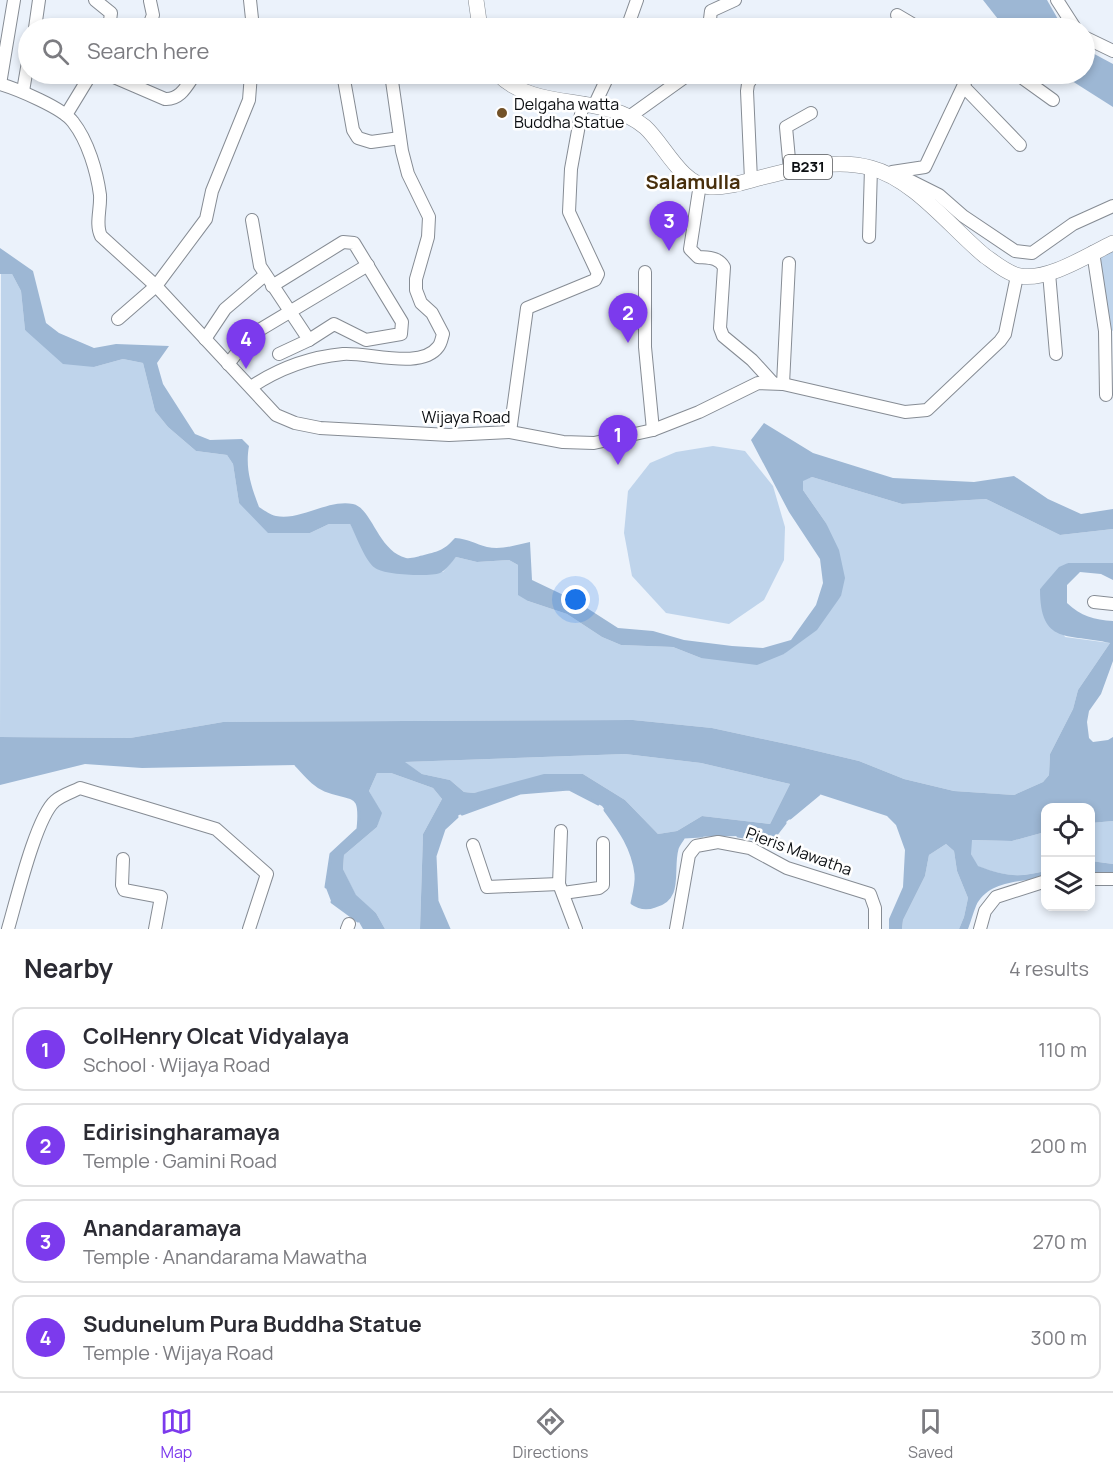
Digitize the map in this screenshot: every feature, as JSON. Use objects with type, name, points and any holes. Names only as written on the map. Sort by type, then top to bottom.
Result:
[{"type":"main road","points":[[476,0],[479,18]]},
{"type":"main road","points":[[509,84],[528,94],[589,105],[629,117],[646,128],[677,166],[700,184]]},
{"type":"main road","name":"B231","points":[[700,184],[714,187],[789,170],[837,165],[882,171],[902,181],[979,250],[1017,276]]},
{"type":"main road","points":[[1017,276],[1038,277],[1113,243]]},
{"type":"street","points":[[0,84],[14,0]]},
{"type":"street","points":[[36,18],[39,0]]},
{"type":"street","points":[[95,0],[111,13],[110,18]]},
{"type":"street","points":[[250,0],[252,18]]},
{"type":"street","points":[[631,18],[637,0]]},
{"type":"street","points":[[710,18],[711,11],[735,0]]},
{"type":"street","points":[[1057,0],[1069,18]]},
{"type":"street","points":[[150,2],[152,18]]},
{"type":"street","points":[[897,15],[902,18]]},
{"type":"street","points":[[1095,42],[1113,51]]},
{"type":"street","name":"Wijaya Road","points":[[0,84],[23,91],[73,121],[91,156],[98,180],[100,202],[98,230],[101,236],[156,286],[276,415],[295,423],[320,428],[449,435],[510,432],[563,442],[594,443],[653,430],[699,412],[758,383],[778,383],[905,412],[927,410],[1005,334],[1017,276]]},
{"type":"street","points":[[23,91],[24,84]]},
{"type":"street","points":[[66,116],[85,84]]},
{"type":"street","points":[[130,84],[165,99],[173,99],[178,97],[188,84]]},
{"type":"street","points":[[118,319],[156,286],[206,219],[212,191],[249,100],[250,84]]},
{"type":"street","points":[[345,84],[353,130],[358,138],[371,142],[400,138]]},
{"type":"street","points":[[251,387],[273,372],[319,358],[344,354],[402,359],[426,356],[438,347],[443,334],[432,313],[421,303],[416,290],[416,279],[428,237],[429,217],[408,174],[392,84]]},
{"type":"street","points":[[510,432],[527,308],[595,280],[597,274],[569,212],[571,169],[589,105],[603,84]]},
{"type":"street","points":[[629,117],[674,84]]},
{"type":"street","points":[[748,84],[751,180]]},
{"type":"street","points":[[882,171],[925,167],[965,84]]},
{"type":"street","points":[[1031,84],[1053,100]]},
{"type":"street","points":[[964,87],[1020,145]]},
{"type":"street","points":[[789,170],[786,127],[811,113]]},
{"type":"street","points":[[882,171],[939,195],[963,216],[1015,251],[1032,252],[1073,224],[1113,206]]},
{"type":"street","points":[[869,237],[882,171]]},
{"type":"street","points":[[700,184],[690,249],[698,257],[720,261],[724,267],[719,320],[723,336],[778,383]]},
{"type":"street","points":[[252,220],[260,266],[309,340]]},
{"type":"street","points":[[205,339],[225,309],[269,280],[343,242],[354,243],[402,322],[397,350],[402,359]]},
{"type":"street","points":[[1093,252],[1105,331],[1106,395]]},
{"type":"street","points":[[778,383],[789,263]]},
{"type":"street","points":[[228,364],[251,335],[368,264]]},
{"type":"street","points":[[645,272],[645,347],[653,430]]},
{"type":"street","points":[[1049,273],[1056,354]]},
{"type":"street","points":[[279,354],[309,340],[334,324],[366,340],[400,334]]},
{"type":"street","points":[[1095,602],[1113,604]]},
{"type":"street","points":[[8,929],[29,856],[49,806],[57,799],[80,788],[216,829],[267,874],[249,929]]},
{"type":"street","points":[[561,831],[561,888],[576,929]]},
{"type":"street","name":"Pieris Mawatha","points":[[676,929],[689,855],[696,846],[718,842],[750,848],[788,868],[870,894],[874,908],[875,929]]},
{"type":"street","points":[[473,845],[487,887],[599,888],[603,885],[603,843]]},
{"type":"street","points":[[123,859],[122,885],[124,890],[161,897],[155,929]]},
{"type":"street","points":[[1095,879],[1113,879]]},
{"type":"street","points":[[980,929],[985,911],[996,897],[1041,883]]},
{"type":"shaded area","points":[[983,0],[1047,0],[1057,18],[997,18]]},
{"type":"shaded area","points":[[1095,54],[1113,64],[1113,107],[1077,84],[1095,84]]},
{"type":"shaded area","points":[[0,248],[33,271],[46,323],[59,333],[94,348],[116,344],[169,346],[157,363],[163,384],[195,434],[210,440],[242,439],[249,446],[248,469],[251,484],[259,507],[267,512],[285,517],[334,504],[353,504],[360,507],[389,547],[396,554],[406,558],[438,551],[445,548],[455,538],[493,548],[530,542],[532,580],[576,601],[618,628],[653,631],[684,640],[763,648],[791,640],[816,605],[823,583],[820,559],[789,512],[751,440],[764,423],[813,453],[893,478],[974,482],[1014,476],[1048,499],[1081,514],[1113,509],[1113,529],[1060,535],[986,499],[902,504],[812,477],[803,481],[803,490],[826,523],[839,550],[845,578],[841,596],[817,630],[784,654],[757,665],[701,658],[673,647],[621,645],[602,637],[567,614],[528,601],[518,595],[518,565],[509,560],[477,562],[456,557],[440,573],[397,574],[371,565],[350,524],[329,524],[310,533],[268,533],[239,503],[233,464],[227,455],[196,451],[168,427],[155,411],[143,363],[123,359],[94,367],[63,364],[25,330],[21,291],[12,274],[0,274]]},
{"type":"shaded area","points":[[1113,250],[1113,331],[1110,329],[1099,259]]},
{"type":"shaded area","points":[[1,273],[12,274],[21,291],[25,330],[94,367],[123,359],[143,363],[155,411],[168,427],[196,451],[227,455],[233,464],[239,503],[310,533],[329,524],[350,524],[375,568],[443,572],[456,557],[477,562],[509,560],[518,565],[528,601],[567,614],[602,637],[621,645],[673,647],[701,658],[784,654],[841,596],[826,523],[803,490],[803,480],[812,477],[902,504],[986,499],[1060,535],[1113,529],[1113,563],[1068,563],[1040,589],[1065,637],[1110,643],[1078,690],[1073,709],[1050,754],[1049,775],[1043,782],[1014,795],[954,791],[904,779],[859,761],[796,746],[712,728],[633,720],[223,722],[130,738],[0,737]]},
{"type":"shaded area","points":[[713,446],[745,451],[773,486],[785,527],[784,560],[764,600],[729,624],[666,613],[632,576],[624,533],[628,491],[650,463],[676,452]]},
{"type":"shaded area","points":[[1068,563],[1113,563],[1113,580],[1101,574],[1080,572],[1067,585],[1067,603],[1088,616],[1113,621],[1113,661],[1101,694],[1089,711],[1087,722],[1089,738],[1093,742],[1113,737],[1113,821],[1095,823],[1095,803],[1041,803],[1041,833],[1012,841],[972,840],[971,854],[978,866],[1011,875],[1041,872],[1041,879],[1006,884],[988,892],[976,906],[968,929],[959,929],[968,898],[957,871],[954,851],[946,844],[929,855],[925,876],[903,920],[902,929],[889,929],[889,919],[903,887],[905,850],[896,825],[887,816],[819,794],[785,823],[771,841],[741,836],[684,837],[675,857],[673,890],[664,902],[646,908],[632,903],[636,876],[630,849],[602,806],[569,789],[520,793],[459,815],[444,829],[435,856],[437,901],[449,929],[420,929],[423,834],[442,799],[433,788],[391,773],[377,773],[369,791],[382,813],[377,827],[344,855],[343,869],[356,895],[376,913],[385,929],[363,929],[359,922],[331,901],[326,888],[331,854],[358,829],[357,802],[321,788],[296,765],[142,768],[85,764],[0,785],[0,737],[130,738],[223,722],[633,720],[712,728],[796,746],[859,761],[904,779],[954,791],[1014,795],[1043,782],[1049,775],[1050,754],[1073,709],[1078,690],[1110,643],[1069,637],[1051,628],[1045,620],[1041,607],[1040,589],[1059,567]],"holes":[[[625,754],[701,763],[790,784],[770,824],[702,816],[677,831],[658,834],[625,800],[583,774],[544,774],[474,793],[464,792],[450,780],[422,774],[405,762]]]},
{"type":"shaded area","points":[[625,754],[701,763],[790,784],[770,824],[702,816],[677,831],[658,834],[625,800],[583,774],[474,793],[464,792],[450,780],[422,774],[404,762]]},
{"type":"shaded area","points":[[377,773],[391,773],[433,788],[442,799],[423,834],[420,929],[385,929],[376,913],[356,896],[343,869],[344,855],[377,827],[381,813],[369,791]]},
{"type":"shaded area","points":[[1113,821],[1113,864],[1095,862],[1095,823]]},
{"type":"shaded area","points":[[1041,833],[1041,872],[1027,875],[995,872],[977,866],[971,854],[971,840],[1012,841]]},
{"type":"shaded area","points":[[946,844],[954,851],[957,871],[968,898],[959,929],[902,929],[903,920],[925,876],[929,855]]},
{"type":"shaded area","points":[[1095,862],[1113,864],[1113,874],[1095,873]]},
{"type":"waterway","points":[[296,765],[309,779],[325,790],[349,797],[357,802],[358,829],[331,854],[326,887]]},
{"type":"waterway","points":[[462,814],[520,793],[569,789],[598,804]]},
{"type":"waterway","points":[[790,818],[819,794]]},
{"type":"waterway","points":[[605,810],[621,832],[632,856],[636,877],[632,903],[640,907],[655,906],[669,897],[673,890],[678,846],[684,837],[702,836]]},
{"type":"waterway","points":[[449,929],[437,901],[435,856],[444,829],[457,817]]},
{"type":"waterway","points":[[738,836],[771,841],[785,823]]},
{"type":"waterway","points":[[332,902],[358,921]]},
{"type":"place","name":"Delgaha watta Buddha Statue","points":[[502,113]]},
{"type":"place","name":"Anandaramaya","points":[[669,251]]},
{"type":"place","name":"Edirisingharamaya","points":[[628,343]]},
{"type":"place","name":"Sudunelum Pura Buddha Statue","points":[[246,369]]},
{"type":"place","name":"ColHenry Olcat Vidyalaya","points":[[618,465]]},
{"type":"district","name":"Salamulla","points":[[693,182]]}]
